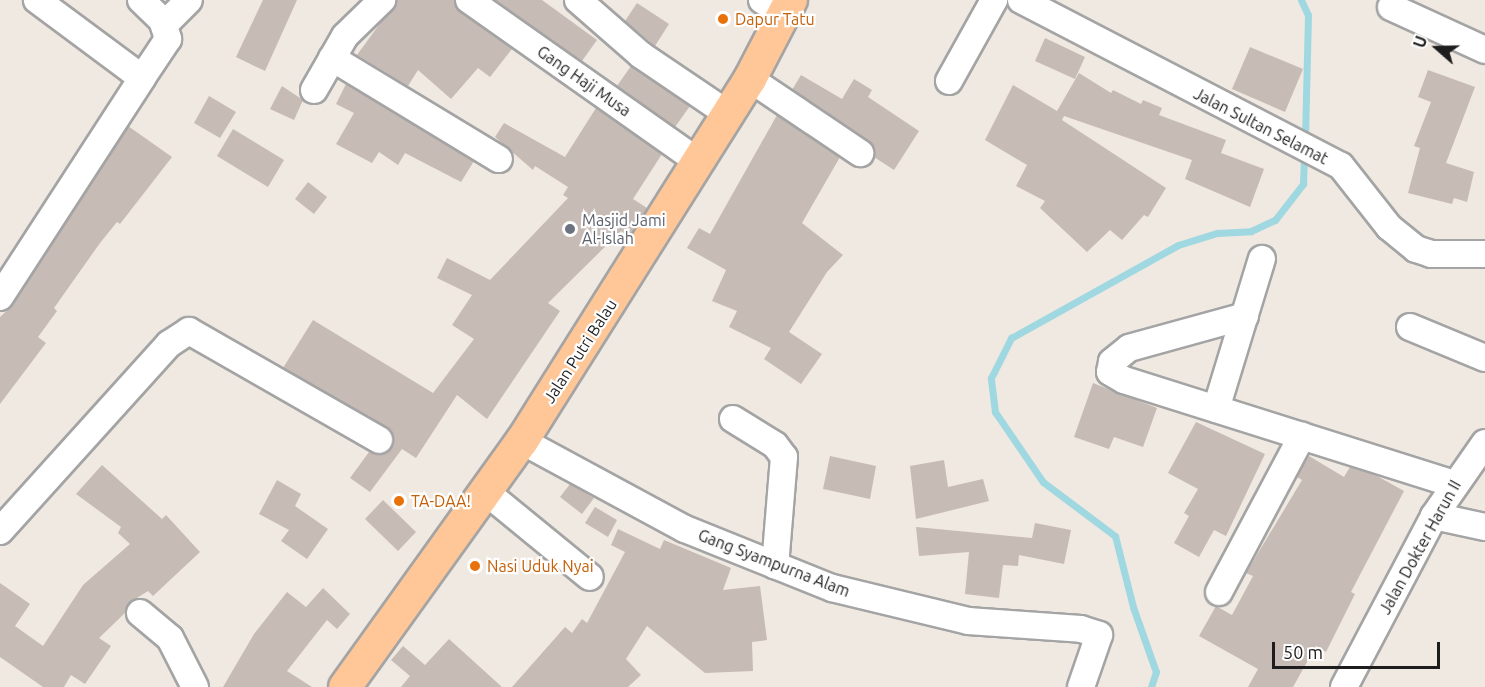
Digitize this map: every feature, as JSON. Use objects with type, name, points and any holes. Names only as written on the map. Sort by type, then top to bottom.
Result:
[{"type":"main road","name":"Jalan Putri Balau","points":[[345,687],[522,441],[750,80],[779,5]]},
{"type":"street","points":[[37,0],[72,30],[142,78]]},
{"type":"street","points":[[0,297],[168,39],[164,25],[141,0]]},
{"type":"street","points":[[164,25],[189,0]]},
{"type":"street","points":[[314,90],[345,36],[382,0]]},
{"type":"street","name":"Gang Haji Musa","points":[[469,0],[699,162]]},
{"type":"street","points":[[578,0],[641,55],[728,114]]},
{"type":"street","points":[[949,81],[994,0]]},
{"type":"street","name":"Jalan Sultan Selamat","points":[[1021,0],[1275,135],[1341,166],[1389,227],[1416,249],[1431,254],[1485,254]]},
{"type":"street","points":[[1391,7],[1485,50]]},
{"type":"street","points":[[332,58],[499,159]]},
{"type":"street","points":[[750,80],[860,153]]},
{"type":"street","points":[[1216,409],[1262,259]]},
{"type":"street","points":[[1245,316],[1162,337],[1130,348],[1112,362],[1110,372],[1116,377],[1453,484]]},
{"type":"street","points":[[1410,327],[1485,358]]},
{"type":"street","points":[[0,531],[169,344],[189,331],[379,440]]},
{"type":"street","points":[[733,419],[775,445],[784,457],[775,567]]},
{"type":"street","points":[[1219,592],[1302,436]]},
{"type":"street","name":"Gang Syampurna Alam","points":[[522,441],[685,529],[832,588],[913,610],[968,621],[1081,629],[1099,635],[1081,687]]},
{"type":"street","name":"Jalan Dokter Harun II","points":[[1344,687],[1434,516],[1453,484],[1485,443]]},
{"type":"street","points":[[486,492],[590,577]]},
{"type":"street","points":[[1434,516],[1485,527]]},
{"type":"street","points":[[140,613],[170,638],[195,687]]},
{"type":"building","points":[[263,0],[297,0],[265,71],[236,57]]},
{"type":"building","points":[[397,0],[454,0],[460,12],[512,49],[490,77],[478,68],[451,99],[418,70],[408,86],[357,55]]},
{"type":"building","points":[[495,0],[542,0],[597,40],[582,61]]},
{"type":"building","points":[[637,3],[669,24],[655,46],[625,21]]},
{"type":"building","points":[[1045,38],[1085,57],[1075,79],[1035,61]]},
{"type":"building","points":[[1250,47],[1303,69],[1285,112],[1232,89]]},
{"type":"building","points":[[631,66],[690,106],[675,127],[617,86]]},
{"type":"building","points":[[1428,70],[1475,87],[1446,163],[1474,172],[1467,202],[1454,198],[1452,204],[1408,193],[1420,148],[1414,146],[1431,102],[1418,97]]},
{"type":"building","points":[[1079,73],[1111,93],[1113,90],[1141,104],[1143,100],[1162,108],[1159,115],[1226,140],[1221,153],[1264,169],[1250,207],[1185,179],[1192,160],[1064,116],[1062,120],[1166,188],[1148,217],[1144,215],[1122,240],[1110,230],[1087,252],[1040,208],[1045,201],[1016,186],[1027,165],[985,140],[1013,85],[1057,111]]},
{"type":"building","points":[[801,75],[842,99],[854,79],[872,90],[868,97],[919,131],[894,170],[874,157],[874,147],[868,141],[792,90]]},
{"type":"building","points":[[346,84],[474,161],[461,182],[405,153],[398,165],[379,152],[372,163],[336,144],[354,113],[336,104]]},
{"type":"building","points":[[282,86],[303,100],[294,120],[270,109]]},
{"type":"building","points":[[209,96],[236,112],[220,138],[194,123]]},
{"type":"building","points":[[596,108],[662,154],[633,199],[647,208],[630,237],[621,231],[548,303],[560,311],[487,419],[457,395],[416,458],[402,449],[370,492],[350,478],[369,452],[380,455],[392,448],[392,432],[283,368],[313,320],[433,393],[474,339],[452,325],[472,295],[437,278],[447,258],[490,280],[568,198],[563,195],[568,187],[535,166],[533,170],[495,137],[504,123],[565,157]]},
{"type":"building","points":[[777,115],[840,157],[802,223],[843,255],[827,272],[789,332],[822,354],[801,384],[764,359],[771,348],[729,327],[737,311],[712,301],[726,270],[687,248],[699,228],[710,234]]},
{"type":"building","points":[[128,126],[172,157],[120,224],[117,222],[100,243],[54,308],[57,311],[38,337],[46,343],[0,404],[0,317],[13,305]]},
{"type":"building","points":[[233,129],[284,160],[268,187],[217,156]]},
{"type":"building","points":[[308,182],[327,197],[314,214],[295,199]]},
{"type":"building","points":[[1093,383],[1157,408],[1143,447],[1114,437],[1109,449],[1074,437]]},
{"type":"building","points":[[1196,422],[1265,454],[1226,536],[1214,530],[1199,557],[1174,543],[1189,516],[1184,513],[1198,489],[1168,473]]},
{"type":"building","points":[[830,456],[876,466],[870,499],[823,489]]},
{"type":"building","points":[[1309,456],[1344,477],[1350,467],[1377,476],[1404,491],[1351,592],[1355,594],[1326,652],[1316,646],[1293,687],[1248,687],[1258,669],[1199,636],[1216,606],[1232,615],[1253,576],[1246,573],[1302,480],[1297,477]]},
{"type":"building","points":[[944,460],[948,487],[983,479],[989,501],[916,519],[910,466]]},
{"type":"building","points":[[102,465],[162,519],[166,515],[200,552],[153,596],[148,591],[129,603],[125,613],[99,638],[111,646],[85,684],[71,675],[64,687],[43,687],[0,657],[0,583],[30,604],[15,626],[43,646],[83,585],[130,544],[118,533],[121,527],[76,494]]},
{"type":"building","points":[[277,480],[301,494],[295,506],[328,529],[307,559],[281,541],[289,530],[259,514]]},
{"type":"building","points":[[570,484],[594,498],[582,514],[560,497]]},
{"type":"building","points":[[383,500],[416,532],[398,551],[365,519]]},
{"type":"building","points":[[595,507],[617,520],[608,537],[585,523]]},
{"type":"building","points":[[1035,523],[1071,530],[1064,564],[1019,555],[1018,566],[1003,565],[999,598],[965,594],[969,552],[919,556],[916,527],[1032,538]]},
{"type":"building","points":[[618,529],[660,549],[664,540],[731,568],[723,590],[760,586],[767,640],[752,642],[753,671],[705,673],[647,626],[626,659],[641,675],[628,687],[512,687],[565,627],[572,633],[582,619],[587,623],[625,552],[611,545]]},
{"type":"building","points":[[323,588],[350,614],[337,629],[327,620],[287,671],[312,687],[223,687],[254,634],[287,592],[306,607]]},
{"type":"building","points":[[449,639],[502,687],[401,687],[410,676],[391,660],[403,646],[425,665]]},
{"type":"waterway","points":[[1301,0],[1308,15],[1305,140]]},
{"type":"waterway","points":[[1151,687],[1156,672],[1133,607],[1115,536],[1043,482],[995,412],[991,378],[1011,338],[1178,245],[1217,233],[1251,231],[1275,220],[1303,184],[1304,154]]},
{"type":"place","name":"Dapur Tatu","points":[[723,19]]},
{"type":"place","name":"Masjid Jami Al-Islah","points":[[570,229]]},
{"type":"place","name":"TA-DAA!","points":[[399,501]]},
{"type":"place","name":"Nasi Uduk Nyai","points":[[475,566]]}]
